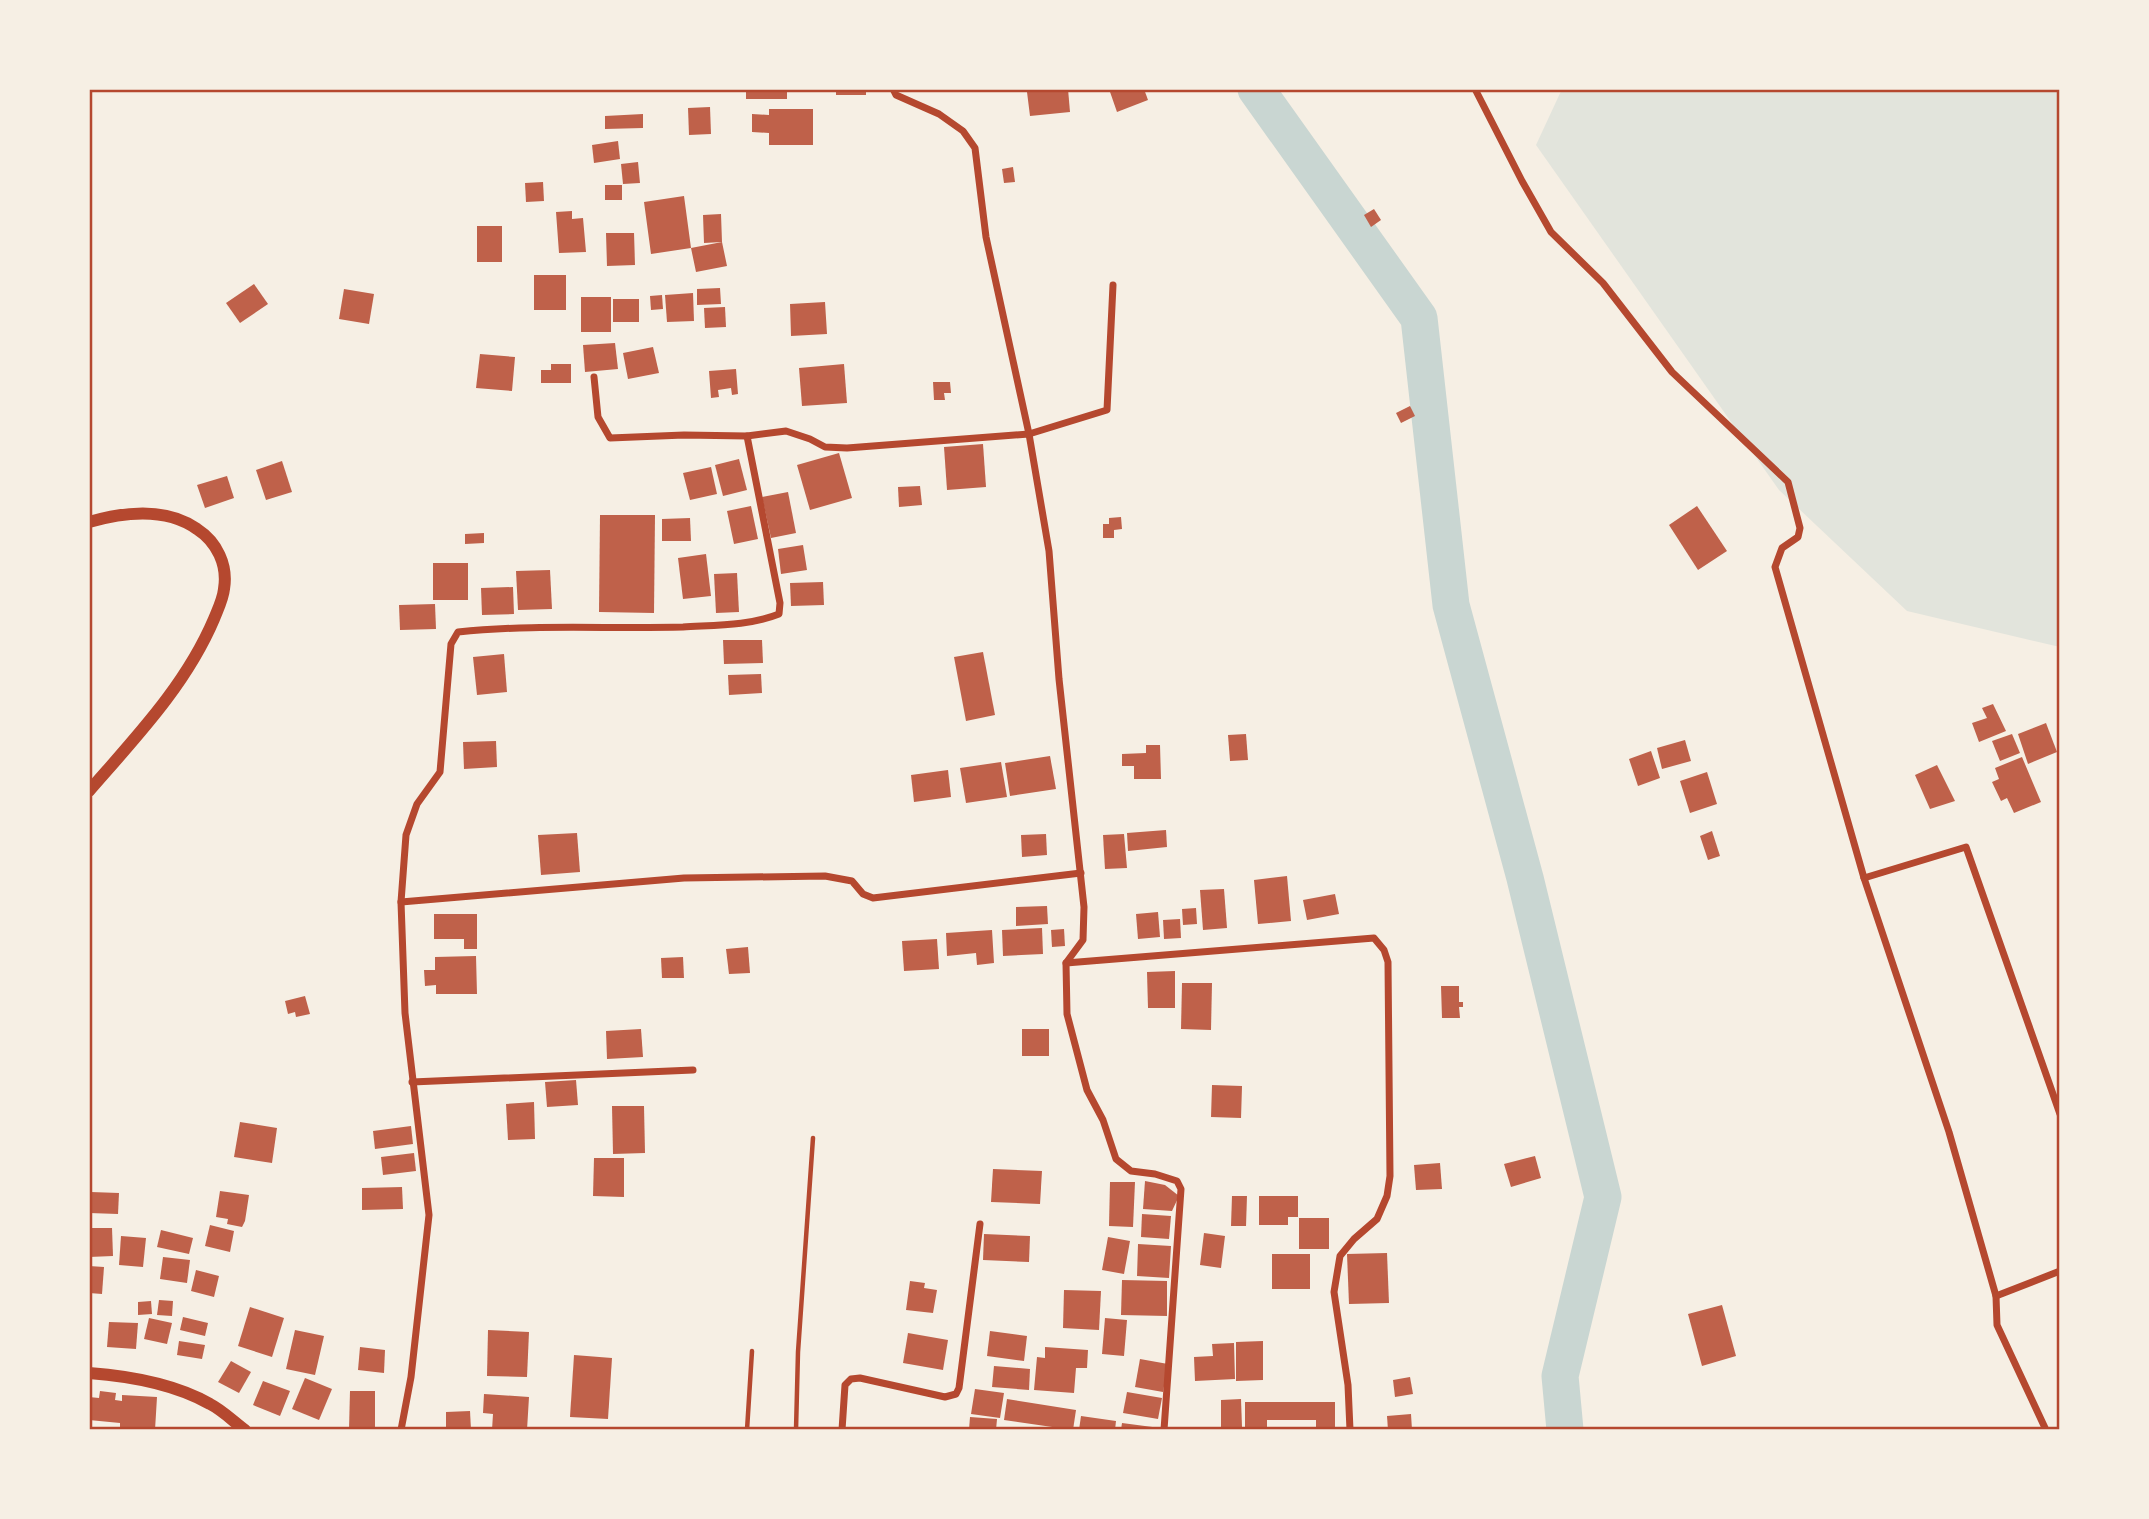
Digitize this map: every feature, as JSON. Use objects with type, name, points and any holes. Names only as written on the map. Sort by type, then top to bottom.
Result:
[{"type":"main road","points":[[89,522],[128,514],[156,514],[175,518],[208,536],[223,562],[225,575],[219,605],[189,668],[147,725],[89,791]]},
{"type":"main road","points":[[89,1374],[147,1381],[182,1393],[210,1404],[245,1430]]},
{"type":"street","points":[[893,89],[896,95],[939,114],[963,131],[975,148],[986,237],[1029,434],[1049,551],[1059,679],[1084,907],[1083,940],[1066,963],[1068,1014],[1081,1073],[1103,1120],[1116,1159],[1132,1171],[1177,1181],[1181,1189],[1164,1430]]},
{"type":"street","points":[[1475,89],[1551,232],[1603,283],[1672,372],[1788,482],[1800,528],[1798,537],[1782,548],[1775,567],[1864,878],[1949,1132],[1996,1296],[1997,1325],[2046,1430]]},
{"type":"street","points":[[594,377],[598,417],[610,438],[747,436],[786,431],[825,447],[847,448],[1029,434],[1107,410],[1113,285]]},
{"type":"street","points":[[401,1430],[411,1377],[429,1215],[405,1013],[401,902],[405,835],[417,804],[440,772],[451,644],[458,632],[499,627],[625,629],[712,625],[766,619],[779,614],[780,603],[747,436]]},
{"type":"street","points":[[1864,878],[1966,847],[2060,1114]]},
{"type":"street","points":[[401,902],[684,878],[825,876],[852,881],[863,894],[873,898],[1081,873]]},
{"type":"street","points":[[1066,963],[1374,938],[1384,950],[1388,961],[1390,1176],[1387,1196],[1377,1219],[1354,1239],[1340,1256],[1334,1292],[1348,1385],[1350,1430]]},
{"type":"street","points":[[412,1083],[693,1070]]},
{"type":"street","points":[[842,1430],[845,1385],[851,1380],[860,1378],[945,1397],[956,1394],[959,1388],[980,1224]]},
{"type":"street","points":[[1996,1296],[2060,1271]]},
{"type":"lane","points":[[796,1430],[798,1352],[813,1139]]},
{"type":"lane","points":[[747,1430],[752,1351]]},
{"type":"shaded area","points":[[1562,89],[2060,89],[2060,647],[1907,611],[1779,490],[1536,145]]},
{"type":"building","points":[[746,89],[787,89],[787,99],[746,99]]},
{"type":"building","points":[[836,89],[866,89],[866,95],[836,95]]},
{"type":"building","points":[[1068,89],[1070,112],[1030,116],[1027,92]]},
{"type":"building","points":[[1109,89],[1144,89],[1148,100],[1117,112]]},
{"type":"building","points":[[710,107],[711,134],[689,135],[688,108]]},
{"type":"building","points":[[769,109],[813,109],[813,145],[769,145],[769,133],[752,132],[752,114],[769,115]]},
{"type":"building","points":[[643,114],[643,128],[605,129],[605,116]]},
{"type":"building","points":[[618,141],[620,159],[594,163],[592,145]]},
{"type":"building","points":[[638,162],[640,183],[623,184],[621,164]]},
{"type":"building","points":[[1013,167],[1015,182],[1004,183],[1002,169]]},
{"type":"building","points":[[543,182],[544,201],[526,202],[525,183]]},
{"type":"building","points":[[605,185],[622,185],[622,200],[605,200]]},
{"type":"building","points":[[684,196],[691,248],[651,254],[644,202]]},
{"type":"building","points":[[1374,209],[1381,220],[1371,227],[1364,215]]},
{"type":"building","points":[[572,211],[572,219],[583,218],[586,252],[559,253],[556,212]]},
{"type":"building","points":[[721,214],[722,242],[704,243],[703,215]]},
{"type":"building","points":[[477,226],[502,226],[502,262],[477,262]]},
{"type":"building","points":[[606,233],[634,233],[635,265],[607,266]]},
{"type":"building","points":[[722,242],[727,266],[696,272],[691,248]]},
{"type":"building","points":[[534,275],[566,275],[566,310],[534,310]]},
{"type":"building","points":[[254,284],[268,304],[240,323],[226,303]]},
{"type":"building","points":[[720,288],[721,304],[697,305],[697,289]]},
{"type":"building","points":[[344,289],[374,294],[369,324],[339,319]]},
{"type":"building","points":[[693,293],[694,321],[667,322],[665,295]]},
{"type":"building","points":[[662,295],[663,309],[651,310],[650,296]]},
{"type":"building","points":[[581,297],[611,297],[611,332],[581,332]]},
{"type":"building","points":[[613,299],[639,299],[639,322],[613,322]]},
{"type":"building","points":[[825,302],[827,334],[791,336],[790,304]]},
{"type":"building","points":[[725,307],[726,327],[705,328],[704,308]]},
{"type":"building","points":[[615,343],[618,369],[585,372],[583,345]]},
{"type":"building","points":[[653,347],[659,373],[628,379],[623,353]]},
{"type":"building","points":[[480,354],[515,357],[512,391],[476,388]]},
{"type":"building","points":[[551,364],[571,364],[571,383],[541,383],[541,370],[551,370]]},
{"type":"building","points":[[844,364],[847,403],[802,406],[799,368]]},
{"type":"building","points":[[736,369],[738,394],[732,395],[731,388],[718,390],[719,397],[711,398],[709,371]]},
{"type":"building","points":[[933,382],[950,382],[951,393],[944,393],[945,400],[934,400]]},
{"type":"building","points":[[1410,406],[1415,416],[1401,423],[1396,413]]},
{"type":"building","points":[[983,444],[986,487],[947,490],[944,447]]},
{"type":"building","points":[[839,453],[852,498],[810,510],[797,465]]},
{"type":"building","points":[[739,459],[747,490],[723,496],[715,465]]},
{"type":"building","points":[[282,461],[292,492],[266,500],[256,470]]},
{"type":"building","points":[[711,467],[717,494],[690,500],[683,473]]},
{"type":"building","points":[[227,476],[234,498],[205,508],[197,485]]},
{"type":"building","points":[[920,486],[922,505],[899,507],[898,487]]},
{"type":"building","points":[[788,492],[796,533],[771,538],[762,497]]},
{"type":"building","points":[[751,506],[758,539],[734,544],[727,511]]},
{"type":"building","points":[[1697,506],[1727,551],[1698,570],[1669,525]]},
{"type":"building","points":[[600,515],[655,515],[654,613],[599,612]]},
{"type":"building","points":[[1121,517],[1122,529],[1114,530],[1114,538],[1103,538],[1103,524],[1109,524],[1109,518]]},
{"type":"building","points":[[690,518],[691,541],[662,541],[662,519]]},
{"type":"building","points":[[484,533],[484,543],[465,544],[465,534]]},
{"type":"building","points":[[803,545],[807,570],[781,574],[778,549]]},
{"type":"building","points":[[706,554],[711,596],[683,599],[678,558]]},
{"type":"building","points":[[433,563],[468,563],[468,600],[433,600]]},
{"type":"building","points":[[550,570],[552,609],[518,610],[516,571]]},
{"type":"building","points":[[737,573],[739,612],[716,613],[714,574]]},
{"type":"building","points":[[823,582],[824,605],[791,606],[790,583]]},
{"type":"building","points":[[513,587],[514,614],[482,615],[481,588]]},
{"type":"building","points":[[435,604],[436,629],[400,630],[399,605]]},
{"type":"building","points":[[723,640],[762,640],[763,663],[724,664]]},
{"type":"building","points":[[983,652],[995,715],[966,721],[954,657]]},
{"type":"building","points":[[504,654],[507,692],[477,695],[473,657]]},
{"type":"building","points":[[761,674],[762,693],[729,695],[728,675]]},
{"type":"building","points":[[1993,704],[2006,731],[1979,742],[1972,723],[1987,718],[1982,708]]},
{"type":"building","points":[[2046,723],[2057,752],[2028,764],[2018,734]]},
{"type":"building","points":[[1246,734],[1248,760],[1230,761],[1228,735]]},
{"type":"building","points":[[2012,734],[2020,753],[2000,761],[1992,741]]},
{"type":"building","points":[[1685,740],[1691,761],[1662,769],[1657,748]]},
{"type":"building","points":[[496,741],[497,767],[464,769],[463,742]]},
{"type":"building","points":[[1146,745],[1160,745],[1161,779],[1134,779],[1134,766],[1122,766],[1122,754],[1146,753]]},
{"type":"building","points":[[1651,751],[1660,778],[1638,786],[1629,759]]},
{"type":"building","points":[[1050,756],[1056,789],[1010,796],[1005,763]]},
{"type":"building","points":[[2022,757],[2041,802],[2014,813],[2007,798],[2001,801],[1992,782],[1999,779],[1995,768]]},
{"type":"building","points":[[1001,762],[1007,797],[966,803],[960,768]]},
{"type":"building","points":[[1937,765],[1955,801],[1930,809],[1915,775]]},
{"type":"building","points":[[948,770],[951,797],[914,802],[911,775]]},
{"type":"building","points":[[1707,772],[1717,804],[1690,813],[1680,781]]},
{"type":"building","points":[[1166,830],[1167,847],[1128,851],[1127,833]]},
{"type":"building","points":[[1712,831],[1720,856],[1708,860],[1700,836]]},
{"type":"building","points":[[577,833],[580,872],[541,875],[538,835]]},
{"type":"building","points":[[1046,834],[1047,855],[1022,857],[1021,835]]},
{"type":"building","points":[[1124,834],[1127,868],[1105,869],[1103,835]]},
{"type":"building","points":[[1287,876],[1291,921],[1258,924],[1254,880]]},
{"type":"building","points":[[1224,889],[1227,928],[1203,930],[1200,890]]},
{"type":"building","points":[[1335,894],[1339,914],[1307,920],[1303,900]]},
{"type":"building","points":[[1047,906],[1048,924],[1016,926],[1016,907]]},
{"type":"building","points":[[1196,908],[1197,924],[1183,925],[1182,909]]},
{"type":"building","points":[[1158,912],[1160,937],[1138,939],[1136,914]]},
{"type":"building","points":[[434,914],[477,914],[477,949],[464,949],[464,939],[434,939]]},
{"type":"building","points":[[1180,919],[1181,938],[1164,939],[1163,920]]},
{"type":"building","points":[[1042,928],[1043,954],[1003,956],[1002,930]]},
{"type":"building","points":[[1064,929],[1065,946],[1052,947],[1051,930]]},
{"type":"building","points":[[992,930],[994,963],[977,965],[976,953],[947,956],[946,933]]},
{"type":"building","points":[[937,939],[939,969],[904,971],[902,941]]},
{"type":"building","points":[[748,947],[750,973],[729,974],[726,949]]},
{"type":"building","points":[[476,956],[477,994],[436,994],[436,985],[425,986],[424,970],[435,970],[435,957]]},
{"type":"building","points":[[683,957],[684,978],[662,978],[661,958]]},
{"type":"building","points":[[1175,971],[1175,1008],[1148,1008],[1147,972]]},
{"type":"building","points":[[1182,983],[1212,983],[1211,1030],[1181,1029]]},
{"type":"building","points":[[1441,986],[1459,986],[1459,1002],[1463,1002],[1463,1007],[1459,1007],[1460,1018],[1442,1018]]},
{"type":"building","points":[[305,996],[310,1014],[296,1017],[295,1012],[288,1014],[285,1001]]},
{"type":"building","points":[[641,1029],[643,1057],[607,1059],[606,1031]]},
{"type":"building","points":[[1022,1029],[1049,1029],[1049,1056],[1022,1056]]},
{"type":"building","points":[[576,1080],[578,1105],[547,1107],[545,1082]]},
{"type":"building","points":[[1212,1085],[1242,1086],[1241,1118],[1211,1117]]},
{"type":"building","points":[[534,1102],[535,1139],[508,1140],[506,1104]]},
{"type":"building","points":[[612,1106],[644,1106],[645,1153],[613,1154]]},
{"type":"building","points":[[240,1122],[277,1128],[272,1163],[234,1157]]},
{"type":"building","points":[[411,1126],[413,1144],[375,1149],[373,1131]]},
{"type":"building","points":[[414,1153],[416,1171],[383,1175],[381,1157]]},
{"type":"building","points":[[1535,1156],[1541,1178],[1511,1187],[1504,1164]]},
{"type":"building","points":[[594,1158],[624,1158],[624,1197],[593,1196]]},
{"type":"building","points":[[1440,1163],[1442,1189],[1416,1190],[1414,1165]]},
{"type":"building","points":[[993,1169],[1042,1171],[1040,1204],[991,1202]]},
{"type":"building","points":[[1145,1181],[1165,1185],[1179,1196],[1172,1211],[1143,1209]]},
{"type":"building","points":[[1110,1182],[1135,1182],[1133,1227],[1109,1226]]},
{"type":"building","points":[[402,1187],[403,1209],[362,1210],[362,1188]]},
{"type":"building","points":[[220,1191],[249,1195],[242,1227],[227,1224],[228,1219],[216,1217]]},
{"type":"building","points":[[91,1192],[119,1193],[118,1214],[89,1213]]},
{"type":"building","points":[[1232,1196],[1247,1196],[1246,1226],[1231,1226]]},
{"type":"building","points":[[1259,1196],[1298,1196],[1298,1217],[1288,1217],[1288,1225],[1259,1225]]},
{"type":"building","points":[[1142,1214],[1171,1216],[1169,1239],[1141,1237]]},
{"type":"building","points":[[1299,1218],[1329,1218],[1329,1249],[1299,1249]]},
{"type":"building","points":[[210,1225],[234,1231],[230,1252],[205,1246]]},
{"type":"building","points":[[89,1228],[112,1228],[113,1256],[89,1257]]},
{"type":"building","points":[[161,1230],[193,1238],[189,1254],[157,1247]]},
{"type":"building","points":[[1204,1233],[1225,1236],[1221,1268],[1200,1265]]},
{"type":"building","points":[[984,1234],[1030,1236],[1029,1262],[983,1260]]},
{"type":"building","points":[[121,1236],[146,1238],[143,1267],[119,1265]]},
{"type":"building","points":[[1108,1237],[1130,1241],[1124,1274],[1102,1270]]},
{"type":"building","points":[[1138,1244],[1171,1246],[1169,1278],[1137,1276]]},
{"type":"building","points":[[1387,1253],[1389,1303],[1349,1304],[1347,1254]]},
{"type":"building","points":[[1272,1254],[1310,1254],[1310,1289],[1272,1289]]},
{"type":"building","points":[[163,1257],[190,1260],[187,1283],[160,1279]]},
{"type":"building","points":[[89,1266],[104,1267],[102,1294],[89,1293]]},
{"type":"building","points":[[196,1270],[219,1276],[214,1297],[191,1291]]},
{"type":"building","points":[[1122,1280],[1167,1281],[1167,1316],[1121,1315]]},
{"type":"building","points":[[910,1281],[925,1283],[924,1288],[937,1290],[933,1313],[906,1310]]},
{"type":"building","points":[[1064,1290],[1101,1291],[1099,1330],[1063,1328]]},
{"type":"building","points":[[159,1300],[173,1301],[172,1316],[157,1315]]},
{"type":"building","points":[[151,1301],[152,1314],[138,1315],[138,1302]]},
{"type":"building","points":[[1722,1305],[1736,1356],[1702,1366],[1688,1314]]},
{"type":"building","points":[[250,1307],[284,1318],[272,1357],[238,1346]]},
{"type":"building","points":[[183,1317],[208,1323],[205,1336],[180,1330]]},
{"type":"building","points":[[149,1318],[172,1323],[167,1344],[144,1339]]},
{"type":"building","points":[[1105,1318],[1127,1320],[1124,1356],[1102,1354]]},
{"type":"building","points":[[109,1322],[138,1323],[136,1349],[107,1347]]},
{"type":"building","points":[[295,1330],[324,1336],[315,1375],[286,1369]]},
{"type":"building","points":[[488,1330],[529,1332],[527,1377],[487,1376]]},
{"type":"building","points":[[990,1331],[1027,1336],[1024,1361],[987,1356]]},
{"type":"building","points":[[908,1333],[948,1340],[943,1370],[903,1363]]},
{"type":"building","points":[[179,1341],[205,1345],[202,1359],[177,1355]]},
{"type":"building","points":[[1263,1341],[1263,1380],[1236,1381],[1236,1342]]},
{"type":"building","points":[[1234,1343],[1235,1379],[1195,1381],[1194,1357],[1213,1356],[1212,1344]]},
{"type":"building","points":[[360,1347],[385,1350],[384,1373],[358,1370]]},
{"type":"building","points":[[1045,1347],[1088,1350],[1087,1368],[1076,1368],[1074,1393],[1034,1390],[1037,1357],[1045,1358]]},
{"type":"building","points":[[574,1355],[612,1358],[608,1419],[570,1417]]},
{"type":"building","points":[[1140,1359],[1168,1364],[1163,1392],[1135,1387]]},
{"type":"building","points":[[231,1361],[251,1372],[239,1393],[218,1382]]},
{"type":"building","points":[[994,1366],[1030,1369],[1029,1390],[992,1387]]},
{"type":"building","points":[[1410,1377],[1413,1394],[1395,1397],[1393,1380]]},
{"type":"building","points":[[305,1378],[332,1389],[319,1420],[292,1409]]},
{"type":"building","points":[[263,1381],[290,1391],[280,1416],[253,1405]]},
{"type":"building","points":[[975,1389],[1004,1393],[1000,1418],[971,1414]]},
{"type":"building","points":[[100,1391],[116,1393],[115,1400],[122,1401],[122,1395],[157,1397],[155,1430],[120,1430],[120,1423],[89,1420],[89,1397],[99,1398]]},
{"type":"building","points":[[350,1391],[375,1391],[375,1430],[349,1430]]},
{"type":"building","points":[[1127,1392],[1162,1398],[1158,1419],[1123,1413]]},
{"type":"building","points":[[484,1394],[529,1397],[527,1430],[492,1430],[493,1414],[483,1413]]},
{"type":"building","points":[[1007,1399],[1076,1410],[1073,1430],[1004,1420]]},
{"type":"building","points":[[1241,1399],[1242,1427],[1221,1427],[1221,1400]]},
{"type":"building","points":[[1245,1402],[1335,1402],[1335,1430],[1316,1430],[1316,1420],[1267,1420],[1267,1429],[1245,1429]]},
{"type":"building","points":[[470,1411],[471,1430],[446,1430],[446,1412]]},
{"type":"building","points":[[1411,1414],[1412,1430],[1388,1430],[1387,1416]]},
{"type":"building","points":[[1081,1416],[1116,1421],[1115,1430],[1079,1430]]},
{"type":"building","points":[[970,1417],[997,1419],[996,1430],[969,1430]]},
{"type":"building","points":[[1122,1423],[1160,1428],[1160,1430],[1121,1430]]},
{"type":"waterway","points":[[1256,89],[1419,318],[1451,605],[1525,878],[1603,1197],[1560,1376],[1565,1430]]}]
